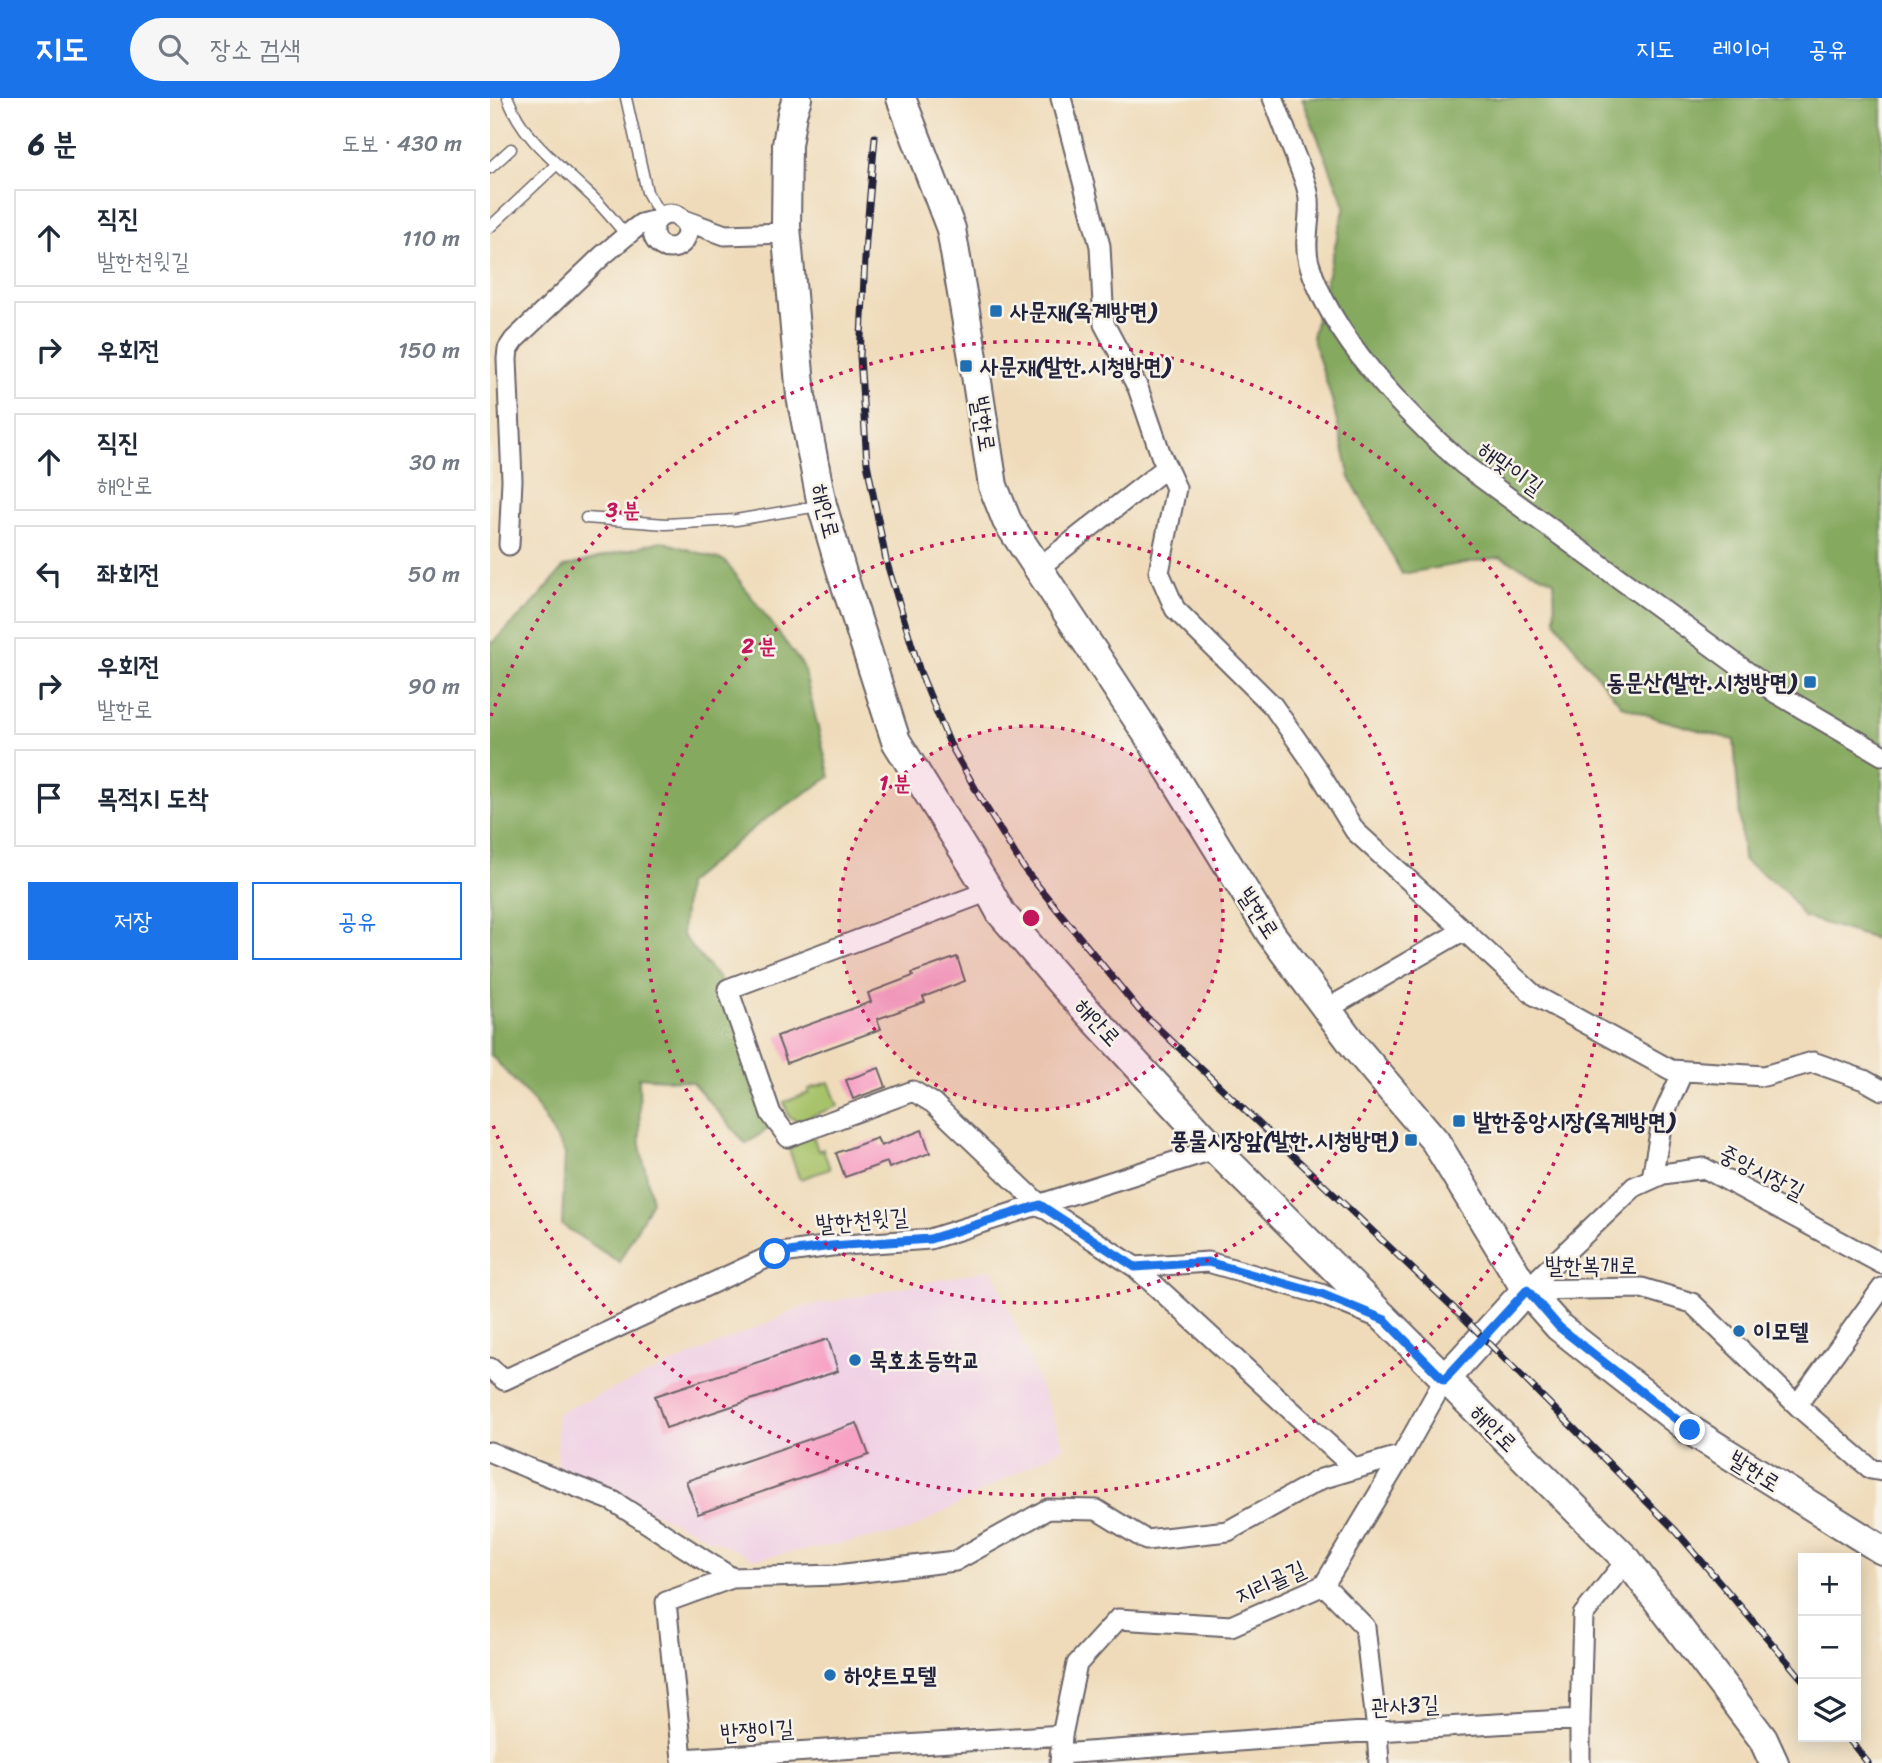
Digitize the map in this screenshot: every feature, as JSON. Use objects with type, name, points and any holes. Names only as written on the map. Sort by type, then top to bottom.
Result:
[{"type":"street","name":"해안로","points":[[796,98],[787,145],[786,233],[802,396],[822,505],[896,741],[1001,913],[1063,985],[1215,1149],[1627,1560],[1763,1739],[1774,1763]]},
{"type":"street","name":"발한로","points":[[901,98],[951,229],[993,486],[1007,521],[1148,735],[1272,934],[1355,1047],[1435,1141],[1527,1290],[1559,1327],[1690,1430],[1882,1550]]},
{"type":"street","points":[[1061,98],[1100,246],[1104,324],[1138,388],[1161,455],[1176,488],[1159,572],[1175,609],[1273,706],[1317,769],[1355,831],[1534,995],[1671,1070],[1764,1076],[1813,1062],[1864,1080],[1882,1090]]},
{"type":"street","name":"해맞이길","points":[[1273,98],[1309,196],[1308,259],[1335,320],[1375,375],[1432,436],[1464,465],[1776,693],[1882,755]]},
{"type":"street","points":[[667,218],[687,230],[684,241],[670,246],[656,241],[653,227],[667,218]]},
{"type":"street","points":[[509,545],[512,480],[507,359],[508,349],[514,340],[602,256],[641,224],[667,218],[725,235],[786,233]]},
{"type":"street","points":[[627,236],[644,247],[714,241],[725,235]]},
{"type":"street","points":[[1037,569],[1167,467]]},
{"type":"street","points":[[989,891],[728,989],[771,1114],[788,1136],[913,1091],[933,1103],[1040,1205],[1135,1267],[1355,1469]]},
{"type":"street","points":[[1326,1009],[1464,930]]},
{"type":"street","points":[[1652,1178],[1663,1116],[1683,1071]]},
{"type":"street","name":"발한천윗길","points":[[490,1368],[504,1380],[775,1254],[831,1246],[930,1239],[1215,1149]]},
{"type":"street","name":"중앙시장길","points":[[1527,1290],[1634,1186],[1663,1174],[1704,1168],[1882,1264]]},
{"type":"street","points":[[1135,1267],[1208,1262],[1321,1294],[1385,1320]]},
{"type":"street","name":"발한복개로","points":[[1527,1290],[1642,1288],[1692,1303],[1797,1405],[1871,1469],[1882,1471]]},
{"type":"street","points":[[1797,1405],[1882,1288]]},
{"type":"street","points":[[1444,1380],[1527,1290]]},
{"type":"street","name":"지리골길","points":[[1060,1751],[1077,1664],[1118,1619],[1231,1626],[1324,1585],[1444,1380]]},
{"type":"street","points":[[490,1451],[613,1501],[732,1578],[837,1575],[955,1561],[1048,1509],[1097,1510],[1146,1540],[1228,1531],[1321,1479],[1402,1455]]},
{"type":"street","points":[[1580,1763],[1583,1615],[1627,1560]]},
{"type":"street","name":"반쟁이길","points":[[732,1578],[666,1602],[676,1761],[1060,1751]]},
{"type":"street","points":[[1324,1585],[1366,1627],[1379,1763]]},
{"type":"street","name":"관사3길","points":[[1060,1751],[1580,1719]]},
{"type":"lane","points":[[508,98],[511,108],[535,143],[590,194],[627,236]]},
{"type":"lane","points":[[626,98],[647,192],[655,206],[667,218]]},
{"type":"lane","points":[[490,168],[511,149]]},
{"type":"lane","points":[[490,227],[557,164]]},
{"type":"lane","points":[[586,518],[666,524],[736,520],[822,505]]},
{"type":"shaded area","name":"묵호초등학교","points":[[993,1269],[1065,1447],[906,1532],[755,1559],[558,1469],[556,1414],[804,1307]]},
{"type":"green space","points":[[1302,98],[1882,98],[1882,941],[1803,917],[1785,890],[1743,860],[1734,740],[1622,706],[1555,620],[1554,581],[1500,557],[1402,574],[1350,478],[1332,400],[1312,337],[1345,206]]},
{"type":"green space","points":[[661,541],[725,561],[803,666],[830,777],[761,822],[686,884],[682,935],[719,979],[781,1120],[746,1144],[692,1082],[639,1077],[640,1145],[652,1201],[619,1262],[562,1225],[565,1153],[534,1102],[490,1054],[490,645],[532,605],[564,567]]},
{"type":"green space","points":[[829,1082],[838,1106],[798,1121],[789,1117],[784,1102]]},
{"type":"green space","points":[[812,1132],[818,1151],[823,1149],[830,1169],[801,1179],[788,1146]]},
{"type":"building","points":[[957,957],[965,981],[923,997],[925,1002],[877,1019],[881,1029],[787,1063],[777,1036],[871,1002],[868,993]]},
{"type":"building","points":[[879,1068],[886,1087],[853,1099],[846,1080]]},
{"type":"building","points":[[922,1130],[930,1153],[889,1168],[887,1162],[845,1177],[836,1153],[877,1138],[881,1146]]},
{"type":"building","points":[[828,1339],[838,1371],[666,1428],[655,1396]]},
{"type":"building","points":[[857,1423],[869,1455],[698,1514],[686,1481]]},
{"type":"railway","points":[[875,137],[860,356],[867,463],[886,560],[920,672],[950,744],[984,804],[1025,870],[1139,1010],[1459,1313],[1676,1531],[1802,1679]]},
{"type":"railway","points":[[1851,1742],[1868,1763]]},
{"type":"place","name":"사문재(옥계방면)","points":[[996,311]]},
{"type":"place","name":"사문재(발한.시청방면)","points":[[966,366]]},
{"type":"place","name":"동문산(발한.시청방면)","points":[[1810,682]]},
{"type":"place","name":"발한중앙시장(옥계방면)","points":[[1459,1121]]},
{"type":"place","name":"풍물시장앞(발한.시청방면)","points":[[1411,1140]]},
{"type":"place","name":"이모텔","points":[[1739,1331]]},
{"type":"place","name":"묵호초등학교","points":[[855,1360]]},
{"type":"place","name":"하얏트모텔","points":[[830,1675]]},
{"type":"route","points":[[775,1254],[831,1246],[930,1239],[1040,1205],[1135,1267],[1208,1262],[1321,1294],[1385,1320],[1444,1380],[1527,1290],[1559,1327],[1690,1430]]}]
